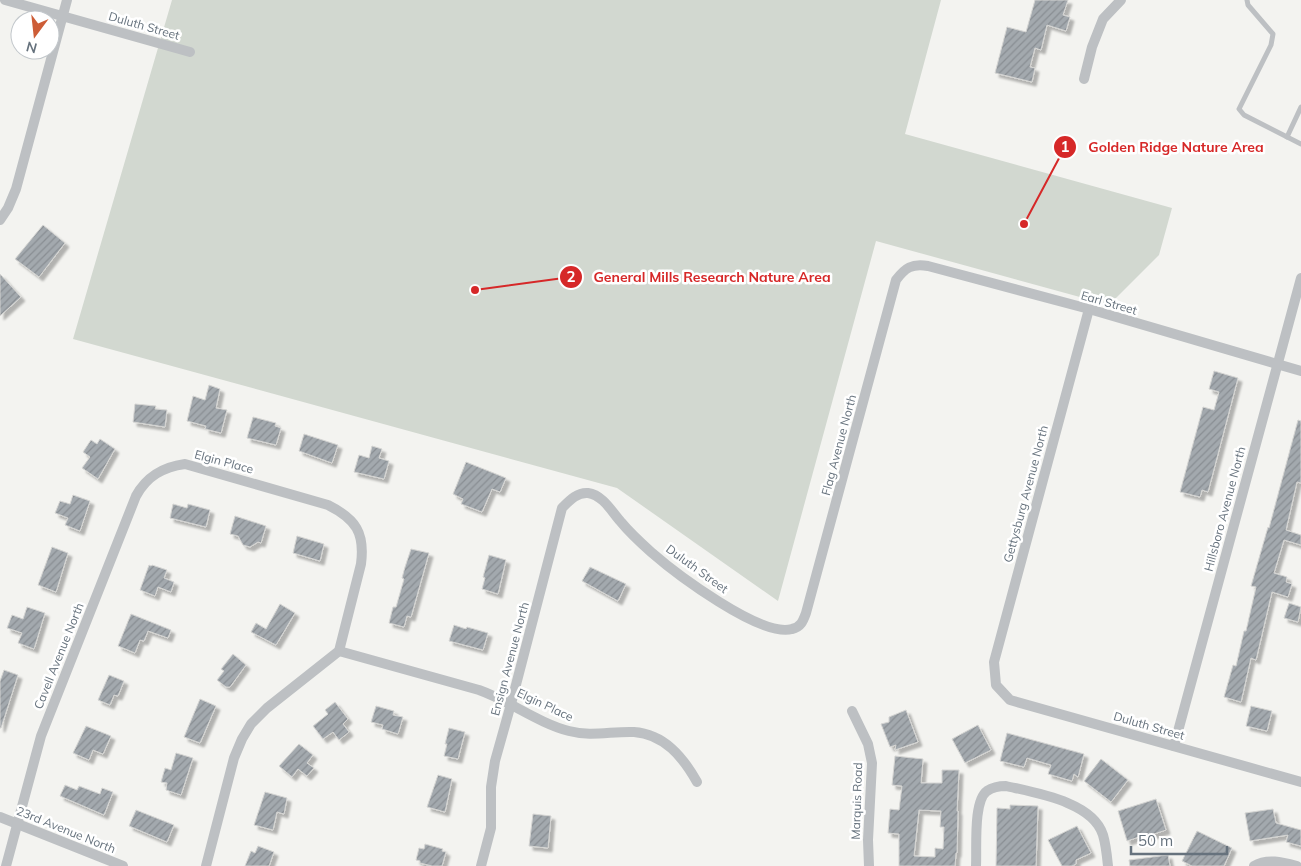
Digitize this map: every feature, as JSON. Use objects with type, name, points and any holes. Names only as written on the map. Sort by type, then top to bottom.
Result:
[{"type":"street","name":"Duluth Street","points":[[5,0],[190,52]]},
{"type":"street","points":[[0,220],[8,208],[16,189],[67,0]]},
{"type":"street","points":[[1084,79],[1092,47],[1103,19],[1121,0]]},
{"type":"street","name":"Earl Street","points":[[910,266],[919,264],[928,266],[1089,310],[1301,372]]},
{"type":"street","name":"Flag Avenue North","points":[[792,629],[802,624],[806,613],[896,280],[910,266]]},
{"type":"street","name":"Hillsboro Avenue North","points":[[1174,746],[1301,278]]},
{"type":"street","name":"Gettysburg Avenue North","points":[[996,685],[994,662],[1089,310]]},
{"type":"street","name":"Elgin Place","points":[[162,470],[185,464],[197,467],[328,505],[343,512],[351,520],[357,530],[363,551],[338,651],[497,696],[569,731],[595,735],[634,732],[648,735],[674,749],[686,763],[697,782]]},
{"type":"street","name":"Cavell Avenue North","points":[[6,866],[41,736],[136,496],[147,481],[162,470]]},
{"type":"street","name":"Ensign Avenue North","points":[[481,866],[491,828],[491,787],[494,767],[562,508],[571,498],[581,494],[589,493],[604,502]]},
{"type":"street","name":"Duluth Street","points":[[604,502],[652,552],[684,578],[720,602],[759,623],[777,630],[792,629]]},
{"type":"street","points":[[206,866],[234,758],[251,724],[267,708],[338,651]]},
{"type":"street","name":"Duluth Street","points":[[996,685],[1010,700],[1301,782]]},
{"type":"street","name":"Marquis Road","points":[[852,711],[868,744],[872,763],[868,840],[869,866]]},
{"type":"street","points":[[976,866],[978,808],[981,798],[988,790],[997,786],[1006,786],[1071,804],[1085,811],[1096,822],[1103,834],[1108,866]]},
{"type":"street","name":"23rd Avenue North","points":[[0,817],[123,866]]},
{"type":"street","points":[[1254,866],[1268,861],[1297,866]]},
{"type":"lane","points":[[1247,0],[1248,5],[1273,34],[1271,45],[1239,109],[1244,115],[1301,144]]},
{"type":"lane","points":[[1287,137],[1301,107]]},
{"type":"shaded area","points":[[172,0],[941,0],[905,134],[1172,208],[1159,255],[1109,305],[876,241],[778,601],[617,488],[73,339]]},
{"type":"building","points":[[1035,0],[1068,0],[1063,15],[1070,17],[1066,31],[1047,25],[1041,50],[1035,48],[1030,67],[1035,68],[1032,82],[995,73],[1007,27],[1026,32]]},
{"type":"building","points":[[43,225],[65,243],[39,277],[15,259]]},
{"type":"building","points":[[0,274],[21,297],[0,316]]},
{"type":"building","points":[[1214,371],[1238,378],[1208,492],[1202,490],[1200,497],[1180,492],[1203,407],[1214,410],[1219,392],[1209,389]]},
{"type":"building","points":[[209,385],[220,389],[216,408],[227,410],[221,433],[205,429],[206,426],[187,421],[193,396],[205,400]]},
{"type":"building","points":[[135,404],[156,406],[155,409],[167,410],[165,427],[133,422]]},
{"type":"building","points":[[253,417],[276,423],[275,426],[281,428],[276,445],[247,438]]},
{"type":"building","points":[[1298,420],[1301,421],[1301,483],[1297,482],[1286,530],[1301,535],[1301,545],[1284,540],[1274,573],[1287,577],[1286,582],[1292,584],[1288,597],[1272,592],[1256,660],[1251,658],[1241,702],[1224,697],[1233,665],[1236,666],[1244,631],[1246,631],[1256,587],[1251,586],[1269,528]]},
{"type":"building","points":[[304,434],[338,445],[332,463],[299,451]]},
{"type":"building","points":[[100,439],[115,449],[98,479],[82,468],[90,457],[83,452],[91,440],[97,444]]},
{"type":"building","points":[[372,446],[382,449],[379,458],[389,461],[384,479],[354,472],[359,455],[369,458]]},
{"type":"building","points":[[466,462],[506,478],[500,492],[492,489],[482,512],[461,504],[463,499],[453,494]]},
{"type":"building","points":[[73,495],[90,501],[80,531],[65,525],[68,518],[55,513],[60,501],[70,504]]},
{"type":"building","points":[[173,504],[187,508],[188,504],[210,510],[206,527],[170,518]]},
{"type":"building","points":[[235,516],[266,526],[261,543],[258,542],[250,547],[243,545],[238,536],[230,534]]},
{"type":"building","points":[[297,536],[324,544],[320,561],[293,553]]},
{"type":"building","points":[[52,547],[68,553],[56,592],[38,585]]},
{"type":"building","points":[[411,549],[429,553],[411,617],[407,616],[404,627],[389,623],[393,607],[396,607]]},
{"type":"building","points":[[489,555],[506,560],[498,594],[482,589]]},
{"type":"building","points":[[149,565],[167,570],[164,578],[174,582],[171,592],[158,587],[155,596],[140,590]]},
{"type":"building","points":[[590,567],[626,584],[618,601],[582,581]]},
{"type":"building","points":[[1289,603],[1301,607],[1298,622],[1284,618]]},
{"type":"building","points":[[280,604],[295,613],[276,645],[251,632],[256,623],[266,629]]},
{"type":"building","points":[[27,607],[45,613],[34,649],[18,643],[22,633],[7,628],[12,615],[23,619]]},
{"type":"building","points":[[131,614],[171,630],[168,638],[148,631],[144,641],[140,640],[135,653],[118,646]]},
{"type":"building","points":[[454,625],[488,633],[483,650],[449,641]]},
{"type":"building","points":[[233,654],[246,665],[230,687],[226,687],[217,680],[224,671],[221,669]]},
{"type":"building","points":[[4,670],[18,675],[0,728],[0,681]]},
{"type":"building","points":[[109,675],[124,681],[118,696],[114,695],[110,705],[98,700]]},
{"type":"building","points":[[200,699],[216,706],[200,743],[184,737]]},
{"type":"building","points":[[335,702],[348,719],[343,724],[349,732],[339,740],[333,732],[323,739],[313,726],[328,714],[325,710]]},
{"type":"building","points":[[376,706],[394,711],[393,715],[403,717],[398,734],[382,729],[383,725],[371,722]]},
{"type":"building","points":[[1251,706],[1272,711],[1267,731],[1246,726]]},
{"type":"building","points":[[906,710],[918,742],[895,750],[896,745],[890,747],[881,724],[889,722],[889,717]]},
{"type":"building","points":[[978,725],[991,750],[965,763],[952,739]]},
{"type":"building","points":[[86,726],[111,736],[103,754],[93,750],[89,760],[73,753]]},
{"type":"building","points":[[449,728],[465,732],[458,759],[444,756]]},
{"type":"building","points":[[1007,733],[1084,754],[1078,777],[1074,774],[1072,781],[1048,774],[1051,765],[1027,758],[1024,767],[1000,761]]},
{"type":"building","points":[[299,744],[313,755],[307,763],[314,768],[307,776],[298,769],[292,777],[279,766]]},
{"type":"building","points":[[176,753],[193,758],[181,795],[166,790],[167,783],[161,782],[165,768],[171,770]]},
{"type":"building","points":[[895,756],[923,759],[921,783],[942,783],[942,770],[959,770],[955,866],[899,866],[899,834],[888,833],[890,809],[899,810],[902,786],[892,785]],"holes":[[[919,810],[941,811],[940,827],[944,827],[943,849],[935,848],[935,857],[914,856]]]},
{"type":"building","points":[[1101,759],[1128,780],[1111,802],[1084,781]]},
{"type":"building","points":[[438,775],[452,779],[445,812],[427,807]]},
{"type":"building","points":[[65,785],[77,790],[79,786],[100,794],[102,788],[113,792],[104,815],[60,796]]},
{"type":"building","points":[[265,792],[287,798],[284,814],[277,812],[273,830],[254,825]]},
{"type":"building","points":[[1156,799],[1166,830],[1127,841],[1118,811]]},
{"type":"building","points":[[1010,805],[1038,806],[1036,866],[996,866],[997,808],[1010,809]]},
{"type":"building","points":[[1273,809],[1276,823],[1301,830],[1301,846],[1286,842],[1288,835],[1250,841],[1245,813]]},
{"type":"building","points":[[136,810],[174,825],[167,842],[129,826]]},
{"type":"building","points":[[533,814],[551,816],[548,848],[529,846]]},
{"type":"building","points":[[1077,826],[1091,853],[1076,860],[1076,864],[1072,866],[1062,866],[1048,840]]},
{"type":"building","points":[[1197,831],[1232,848],[1224,866],[1192,866],[1182,861]]},
{"type":"building","points":[[425,844],[443,849],[442,851],[446,852],[442,866],[432,866],[416,860],[419,848],[424,849]]},
{"type":"building","points":[[258,846],[274,852],[269,866],[245,866],[251,851],[255,853]]},
{"type":"building","points":[[1168,855],[1170,866],[1130,866],[1129,860]]},
{"type":"place","name":"Golden Ridge Nature Area","points":[[1024,224]]},
{"type":"place","name":"General Mills Research Nature Area","points":[[475,290]]}]
